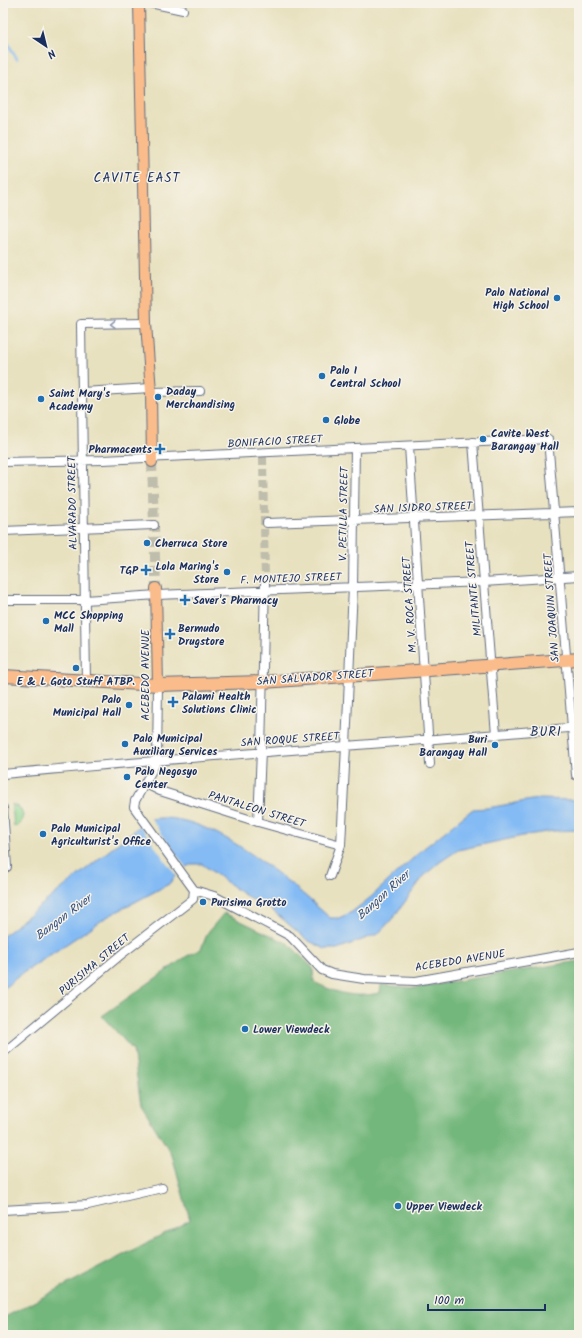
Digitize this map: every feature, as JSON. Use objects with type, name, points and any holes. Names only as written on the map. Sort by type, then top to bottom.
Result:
[{"type":"highway","name":"SAN SALVADOR STREET","points":[[3,676],[158,686],[263,682],[350,674],[579,659]]},
{"type":"main road","points":[[139,3],[146,323],[151,390],[152,460]]},
{"type":"main road","name":"ACEBEDO AVENUE","points":[[156,592],[158,686]]},
{"type":"street","points":[[150,3],[183,10]]},
{"type":"street","name":"ALVARADO STREET","points":[[86,682],[81,324],[146,323]]},
{"type":"street","points":[[82,392],[151,390],[200,391]]},
{"type":"street","name":"BONIFACIO STREET","points":[[3,462],[152,460],[263,455],[355,448],[548,439]]},
{"type":"street","name":"SAN JOAQUIN STREET","points":[[548,439],[566,660],[576,728],[577,775]]},
{"type":"street","name":"MILITANTE STREET","points":[[473,442],[496,735]]},
{"type":"street","name":"M. V. ROCA STREET","points":[[408,446],[425,670],[430,764]]},
{"type":"street","name":"V. PETILLA STREET","points":[[330,876],[341,845],[350,674],[355,448]]},
{"type":"street","name":"SAN ISIDRO STREET","points":[[268,523],[579,512]]},
{"type":"street","points":[[3,531],[154,525]]},
{"type":"street","name":"F. MONTEJO STREET","points":[[3,600],[85,600],[156,592],[265,586],[353,587],[483,582],[579,576]]},
{"type":"street","points":[[258,822],[262,751],[265,586]]},
{"type":"street","name":"ACEBEDO AVENUE","points":[[157,761],[158,686]]},
{"type":"street","name":"SAN ROQUE STREET","points":[[3,774],[262,751],[576,728]]},
{"type":"street","points":[[157,761],[134,804],[143,820],[194,890]]},
{"type":"street","name":"PANTALEON STREET","points":[[146,784],[160,791],[258,822],[341,845]]},
{"type":"street","points":[[3,808],[5,868]]},
{"type":"street","name":"ACEBEDO AVENUE","points":[[194,890],[214,896],[290,936],[322,970],[332,974],[364,979],[416,981],[579,952]]},
{"type":"street","name":"PURISIMA STREET","points":[[3,1052],[123,953],[194,899],[194,890]]},
{"type":"street","points":[[3,1210],[88,1205],[162,1188]]},
{"type":"green space","points":[[12,804],[21,809],[23,815],[21,823],[14,827]]},
{"type":"green space","points":[[224,913],[289,944],[313,968],[314,982],[346,994],[362,995],[380,993],[381,985],[415,988],[579,961],[579,1335],[3,1335],[3,1318],[190,1220],[172,1155],[141,1105],[133,1050],[102,1016],[187,956],[201,949],[208,932]]},
{"type":"water","name":"Bangon River","points":[[537,799],[579,800],[579,830],[553,831],[527,835],[458,850],[440,862],[424,876],[393,918],[378,934],[337,949],[325,949],[307,940],[272,910],[243,894],[202,864],[192,864],[180,870],[169,884],[107,917],[20,975],[3,989],[3,936],[147,820],[167,818],[189,822],[211,831],[256,857],[313,902],[330,918],[339,918],[352,912],[371,897],[423,849],[473,809],[488,808]]},
{"type":"pier","points":[[150,817],[187,869],[177,877],[139,824]]},
{"type":"waterway","points":[[3,31],[4,37],[17,59]]},
{"type":"tunnel","points":[[263,457],[265,582]]},
{"type":"tunnel","points":[[152,462],[156,588]]},
{"type":"place","name":"Palo National High School","points":[[557,298]]},
{"type":"place","name":"Palo I Central School","points":[[322,376]]},
{"type":"place","name":"Daday Merchandising","points":[[158,397]]},
{"type":"place","name":"Saint Mary's Academy","points":[[41,399]]},
{"type":"place","name":"Globe","points":[[326,420]]},
{"type":"place","name":"Cavite West Barangay Hall","points":[[483,439]]},
{"type":"place","name":"Pharmacents","points":[[160,449]]},
{"type":"place","name":"Cherruca Store","points":[[147,543]]},
{"type":"place","name":"TGP","points":[[146,570]]},
{"type":"place","name":"Lola Maring's Store","points":[[227,572]]},
{"type":"place","name":"Saver's Pharmacy","points":[[185,600]]},
{"type":"place","name":"MCC Shopping Mall","points":[[46,621]]},
{"type":"place","name":"Bermudo Drugstore","points":[[170,634]]},
{"type":"place","name":"E & L Goto Stuff ATBP.","points":[[76,668]]},
{"type":"place","name":"Palami Health Solutions Clinic","points":[[173,702]]},
{"type":"place","name":"Palo Municipal Hall","points":[[129,705]]},
{"type":"place","name":"Palo Municipal Auxiliary Services","points":[[125,744]]},
{"type":"place","name":"Buri Barangay Hall","points":[[495,745]]},
{"type":"place","name":"Palo Negosyo Center","points":[[127,777]]},
{"type":"place","name":"Palo Municipal Agriculturist's Office","points":[[43,834]]},
{"type":"place","name":"Purisima Grotto","points":[[203,902]]},
{"type":"place","name":"Lower Viewdeck","points":[[245,1029]]},
{"type":"place","name":"Upper Viewdeck","points":[[398,1206]]},
{"type":"district","name":"CAVITE EAST","points":[[137,177]]},
{"type":"district","name":"BURI","points":[[546,731]]}]
